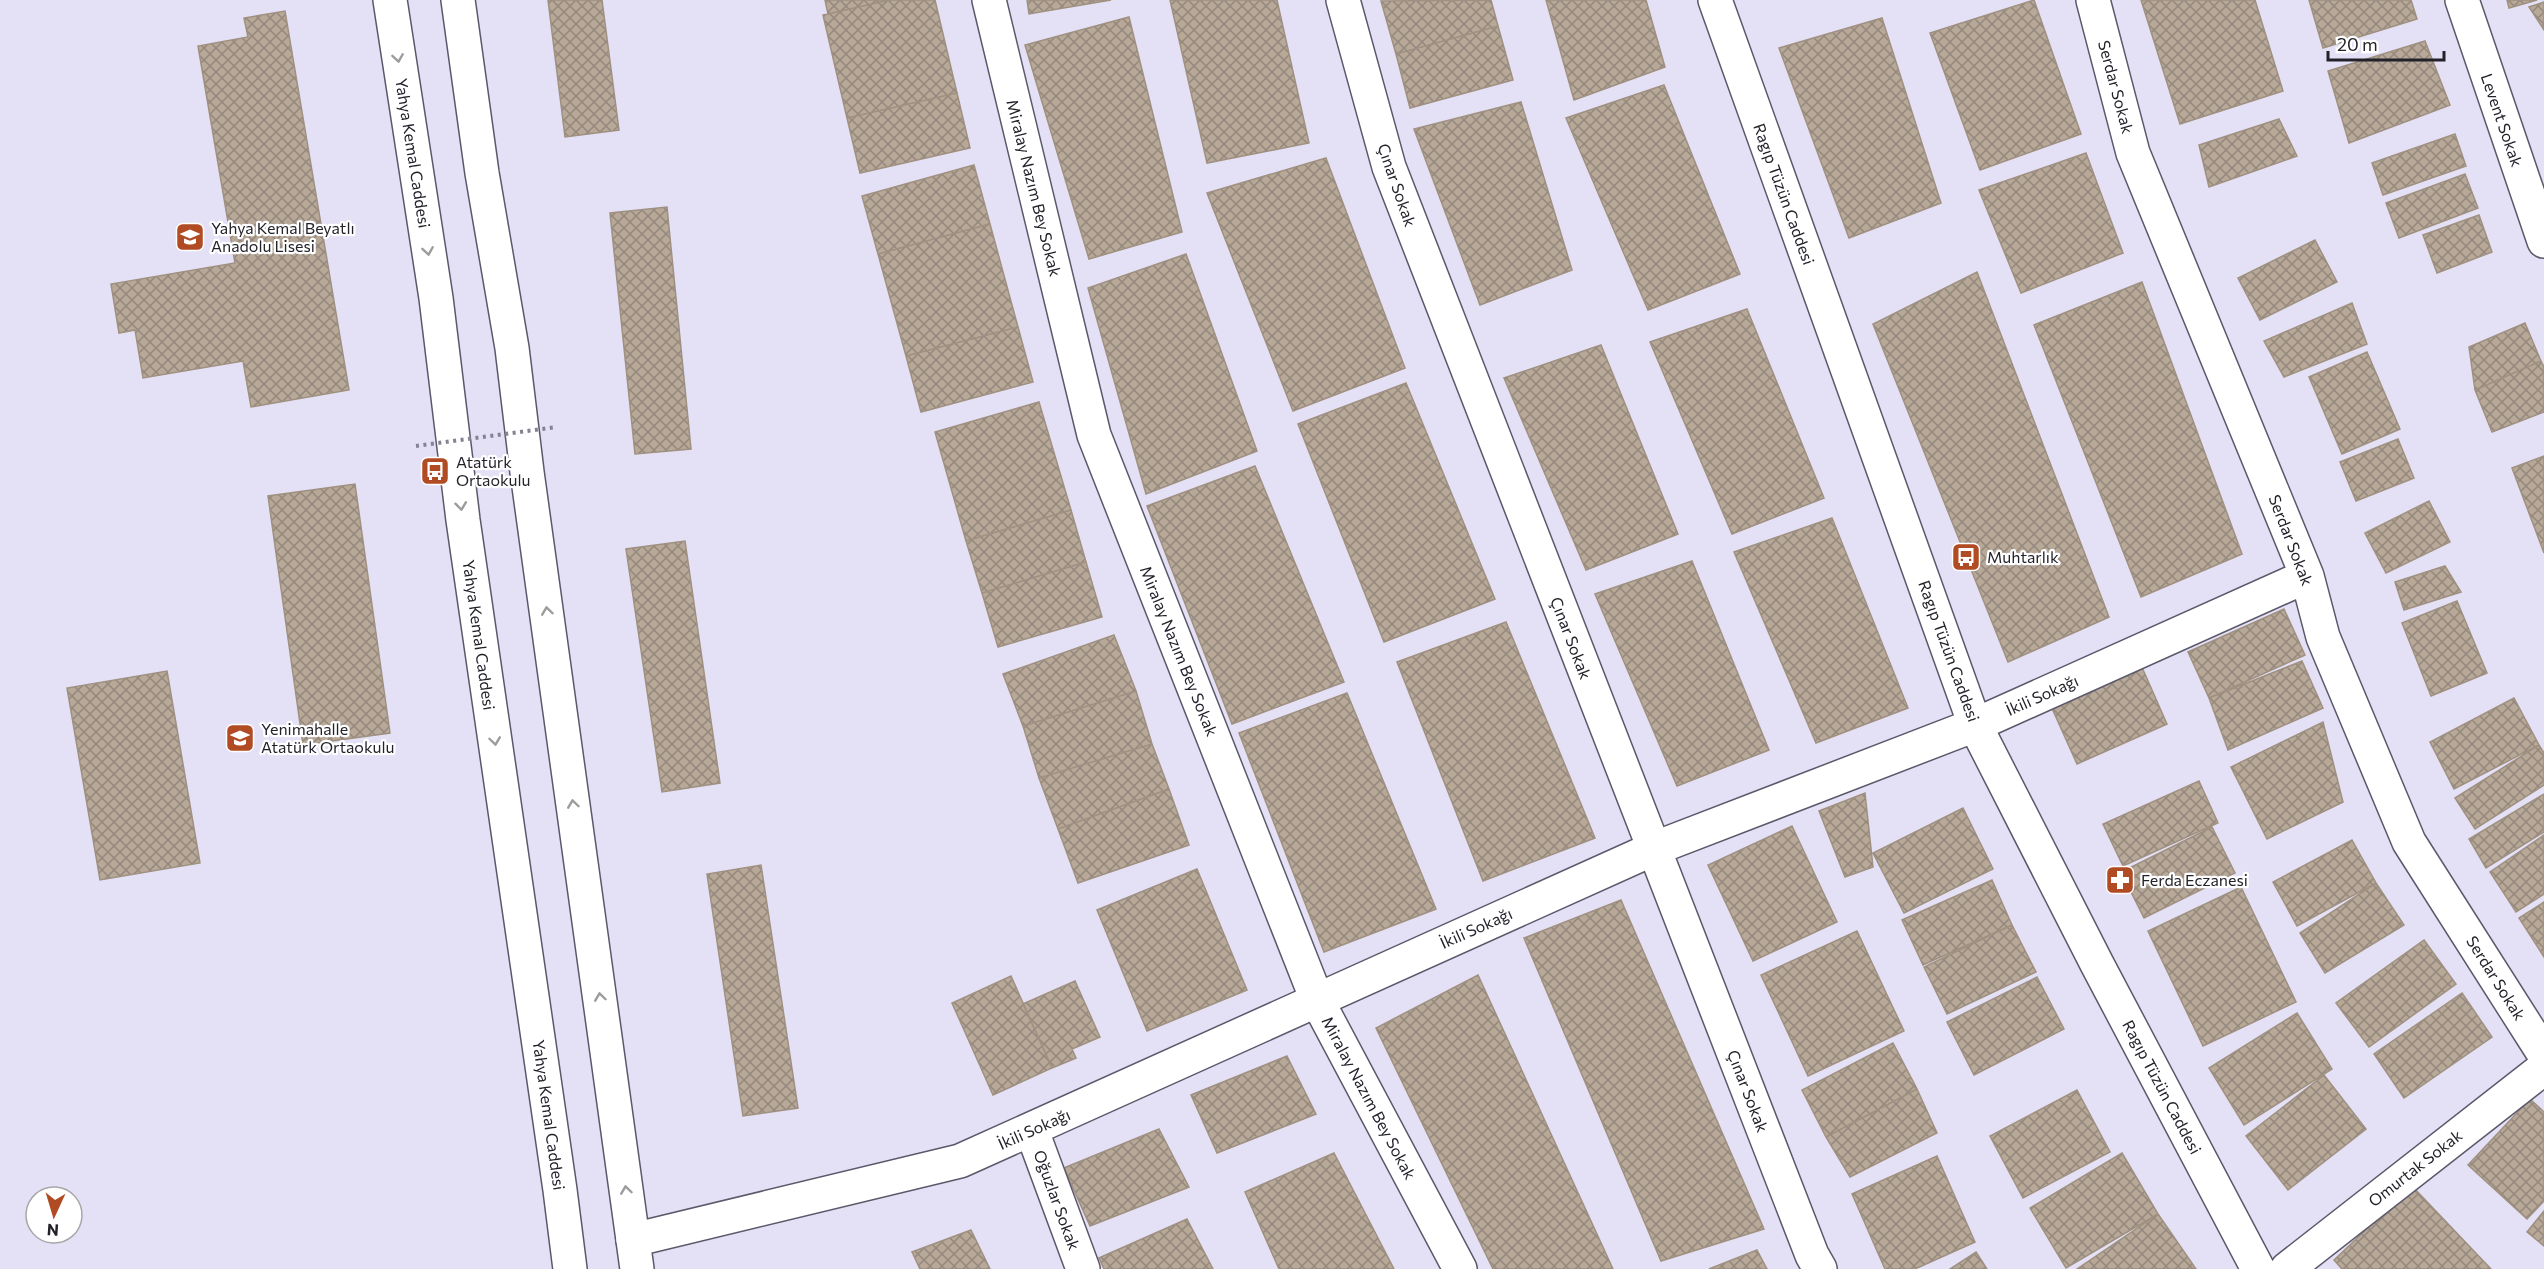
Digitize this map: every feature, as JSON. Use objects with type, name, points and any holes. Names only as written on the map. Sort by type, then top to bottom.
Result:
[{"type":"street","name":"Yahya Kemal Caddesi","points":[[390,0],[436,298],[463,519],[570,1269]]},
{"type":"street","points":[[458,0],[482,173],[512,348],[526,472],[635,1254]]},
{"type":"street","name":"Miralay Nazım Bey Sokak","points":[[989,0],[1094,435],[1317,1000],[1460,1269]]},
{"type":"street","name":"Çınar Sokak","points":[[1344,0],[1389,167],[1653,849],[1812,1255],[1820,1269]]},
{"type":"street","name":"Ragıp Tüzün Caddesi","points":[[1715,0],[1975,725],[2097,964],[2258,1269]]},
{"type":"street","name":"Serdar Sokak","points":[[2093,0],[2133,153],[2307,576],[2323,637],[2409,842],[2544,1054]]},
{"type":"street","name":"Levent Sokak","points":[[2462,0],[2544,240]]},
{"type":"street","name":"İkili Sokağı","points":[[635,1254],[960,1161],[1032,1131],[1653,849],[1975,725],[2307,576]]},
{"type":"street","name":"Omurtak Sokak","points":[[2287,1269],[2544,1068]]},
{"type":"street","name":"Oğuzlar Sokak","points":[[1032,1131],[1083,1269]]},
{"type":"path","points":[[416,447],[557,427]]},
{"type":"building","points":[[548,0],[602,0],[619,130],[565,137]]},
{"type":"building","points":[[825,0],[889,0],[828,14]]},
{"type":"building","points":[[889,0],[935,0],[957,93],[847,118],[823,15]]},
{"type":"building","points":[[1027,0],[1111,0],[1029,14]]},
{"type":"building","points":[[1170,0],[1277,0],[1309,143],[1207,163]]},
{"type":"building","points":[[1491,0],[1498,26],[1396,54],[1381,1]]},
{"type":"building","points":[[1546,0],[1646,0],[1665,67],[1574,100]]},
{"type":"building","points":[[2034,0],[2081,134],[1980,170],[1930,33]]},
{"type":"building","points":[[2141,0],[2255,0],[2283,91],[2180,124]]},
{"type":"building","points":[[2309,0],[2411,0],[2417,19],[2323,48]]},
{"type":"building","points":[[2507,0],[2537,0],[2509,8]]},
{"type":"building","points":[[2544,2],[2544,30],[2529,7]]},
{"type":"building","points":[[285,11],[349,390],[251,407],[243,361],[143,378],[135,330],[119,333],[111,284],[235,263],[198,46],[248,37],[244,18]]},
{"type":"building","points":[[1129,17],[1182,232],[1089,259],[1025,45]]},
{"type":"building","points":[[1882,18],[1941,203],[1849,238],[1779,48]]},
{"type":"building","points":[[1498,26],[1513,80],[1410,108],[1396,54]]},
{"type":"building","points":[[2425,41],[2450,105],[2349,143],[2328,71]]},
{"type":"building","points":[[1664,85],[1740,274],[1648,310],[1566,118]]},
{"type":"building","points":[[957,93],[970,148],[860,173],[847,118]]},
{"type":"building","points":[[1521,102],[1572,270],[1480,305],[1414,129]]},
{"type":"building","points":[[2279,119],[2297,156],[2209,187],[2199,145]]},
{"type":"building","points":[[2455,134],[2466,166],[2383,195],[2372,163]]},
{"type":"building","points":[[2086,153],[2123,253],[2021,293],[1979,190]]},
{"type":"building","points":[[1326,158],[1405,368],[1293,411],[1207,193]]},
{"type":"building","points":[[974,165],[990,224],[878,254],[862,196]]},
{"type":"building","points":[[2465,174],[2478,208],[2399,238],[2386,203]]},
{"type":"building","points":[[667,207],[691,449],[635,454],[610,213]]},
{"type":"building","points":[[2479,215],[2492,252],[2437,273],[2423,235]]},
{"type":"building","points":[[990,224],[1018,327],[906,356],[878,254]]},
{"type":"building","points":[[2315,240],[2337,282],[2260,320],[2238,278]]},
{"type":"building","points":[[1186,254],[1257,451],[1146,494],[1088,288]]},
{"type":"building","points":[[1977,272],[2109,617],[2008,662],[1873,324]]},
{"type":"building","points":[[2142,282],[2242,554],[2141,597],[2034,325]]},
{"type":"building","points":[[2352,303],[2367,344],[2284,377],[2264,341]]},
{"type":"building","points":[[1747,309],[1824,498],[1732,534],[1650,342]]},
{"type":"building","points":[[2525,323],[2541,361],[2475,390],[2469,347]]},
{"type":"building","points":[[1018,327],[1033,382],[921,412],[906,356]]},
{"type":"building","points":[[1601,345],[1678,534],[1586,570],[1504,378]]},
{"type":"building","points":[[2367,352],[2400,429],[2342,454],[2309,377]]},
{"type":"building","points":[[2541,361],[2544,367],[2544,412],[2492,432],[2475,390]]},
{"type":"building","points":[[1406,383],[1495,599],[1384,642],[1298,424]]},
{"type":"building","points":[[1039,402],[1071,510],[966,541],[935,432]]},
{"type":"building","points":[[2398,439],[2414,478],[2356,501],[2340,462]]},
{"type":"building","points":[[2544,456],[2544,553],[2512,468]]},
{"type":"building","points":[[1255,466],[1344,682],[1232,724],[1147,506]]},
{"type":"building","points":[[355,484],[390,733],[303,745],[268,496]]},
{"type":"building","points":[[2429,501],[2450,542],[2386,573],[2365,533]]},
{"type":"building","points":[[1071,510],[1086,562],[982,593],[966,541]]},
{"type":"building","points":[[1832,518],[1908,708],[1816,743],[1734,552]]},
{"type":"building","points":[[685,541],[720,783],[662,792],[626,549]]},
{"type":"building","points":[[1692,561],[1769,750],[1677,786],[1595,594]]},
{"type":"building","points":[[1086,562],[1102,617],[998,647],[982,593]]},
{"type":"building","points":[[2445,566],[2461,592],[2404,610],[2395,582]]},
{"type":"building","points":[[2457,601],[2487,673],[2431,696],[2402,623]]},
{"type":"building","points":[[2284,609],[2305,655],[2209,698],[2188,652]]},
{"type":"building","points":[[1506,622],[1595,838],[1483,881],[1397,662]]},
{"type":"building","points":[[1114,635],[1136,691],[1023,726],[1003,674]]},
{"type":"building","points":[[2302,661],[2323,708],[2228,750],[2209,698]]},
{"type":"building","points":[[2141,665],[2167,724],[2077,764],[2051,706]]},
{"type":"building","points":[[167,671],[200,863],[100,880],[67,688]]},
{"type":"building","points":[[1136,691],[1152,744],[1039,778],[1023,726]]},
{"type":"building","points":[[1347,693],[1436,909],[1324,952],[1239,733]]},
{"type":"building","points":[[2514,698],[2539,745],[2454,789],[2430,742]]},
{"type":"building","points":[[2323,722],[2343,802],[2267,839],[2231,767]]},
{"type":"building","points":[[1152,744],[1169,789],[1058,829],[1039,778]]},
{"type":"building","points":[[2539,745],[2544,753],[2544,785],[2475,829],[2455,798]]},
{"type":"building","points":[[2199,781],[2218,823],[2123,866],[2103,824]]},
{"type":"building","points":[[1169,789],[1189,845],[1078,883],[1058,829]]},
{"type":"building","points":[[1865,793],[1873,867],[1845,877],[1819,811]]},
{"type":"building","points":[[2544,794],[2544,832],[2486,868],[2469,839]]},
{"type":"building","points":[[1963,808],[1993,869],[1904,913],[1873,853]]},
{"type":"building","points":[[1792,826],[1837,922],[1753,961],[1708,865]]},
{"type":"building","points":[[2212,827],[2235,873],[2144,918],[2121,872]]},
{"type":"building","points":[[2544,835],[2544,894],[2516,912],[2490,872]]},
{"type":"building","points":[[2352,840],[2376,883],[2297,926],[2273,882]]},
{"type":"building","points":[[761,865],[798,1108],[743,1116],[707,874]]},
{"type":"building","points":[[1197,869],[1247,990],[1147,1031],[1097,910]]},
{"type":"building","points":[[1992,880],[2012,925],[1923,965],[1902,920]]},
{"type":"building","points":[[2376,883],[2404,925],[2325,973],[2300,933]]},
{"type":"building","points":[[2241,887],[2296,1002],[2203,1046],[2148,931]]},
{"type":"building","points":[[1621,900],[1764,1229],[1661,1261],[1524,938]]},
{"type":"building","points":[[2544,902],[2544,957],[2519,918]]},
{"type":"building","points":[[2012,925],[2036,972],[1947,1014],[1924,967]]},
{"type":"building","points":[[1857,931],[1904,1031],[1808,1076],[1761,975]]},
{"type":"building","points":[[2424,940],[2456,984],[2369,1047],[2336,1003]]},
{"type":"building","points":[[1478,975],[1613,1269],[1493,1269],[1376,1028]]},
{"type":"building","points":[[1011,976],[1052,1068],[993,1095],[952,1003]]},
{"type":"building","points":[[2037,977],[2064,1029],[1974,1075],[1947,1022]]},
{"type":"building","points":[[1075,981],[1100,1037],[1072,1049],[1076,1058],[1052,1068],[1023,1004]]},
{"type":"building","points":[[2462,993],[2492,1037],[2404,1098],[2374,1054]]},
{"type":"building","points":[[2297,1013],[2332,1069],[2244,1125],[2209,1068]]},
{"type":"building","points":[[1893,1043],[1917,1089],[1826,1137],[1802,1090]]},
{"type":"building","points":[[1287,1056],[1316,1114],[1217,1153],[1191,1095]]},
{"type":"building","points":[[2324,1075],[2366,1129],[2288,1190],[2246,1136]]},
{"type":"building","points":[[1917,1089],[1937,1133],[1850,1177],[1826,1137]]},
{"type":"building","points":[[2077,1090],[2110,1152],[2023,1198],[1990,1136]]},
{"type":"building","points":[[2530,1099],[2544,1112],[2544,1201],[2527,1219],[2468,1165]]},
{"type":"building","points":[[1159,1129],[1189,1187],[1090,1226],[1064,1168]]},
{"type":"building","points":[[1334,1153],[1394,1269],[1279,1269],[1245,1192]]},
{"type":"building","points":[[2122,1153],[2158,1214],[2066,1268],[2030,1208]]},
{"type":"building","points":[[1937,1156],[1975,1242],[1915,1269],[1885,1269],[1852,1194]]},
{"type":"building","points":[[2412,1186],[2491,1269],[2342,1269],[2334,1260]]},
{"type":"building","points":[[2544,1211],[2544,1246],[2527,1232]]},
{"type":"building","points":[[2158,1214],[2196,1269],[2077,1269]]},
{"type":"building","points":[[1187,1219],[1213,1269],[1104,1269],[1099,1258]]},
{"type":"building","points":[[971,1230],[990,1269],[920,1269],[912,1252]]},
{"type":"building","points":[[1757,1250],[1767,1269],[1709,1269]]},
{"type":"building","points":[[1976,1252],[1987,1269],[1950,1269]]},
{"type":"place","name":"Yahya Kemal Beyatlı Anadolu Lisesi","points":[[190,237]]},
{"type":"place","name":"Atatürk Ortaokulu","points":[[435,471]]},
{"type":"place","name":"Muhtarlık","points":[[1966,557]]},
{"type":"place","name":"Yenimahalle Atatürk Ortaokulu","points":[[240,738]]},
{"type":"place","name":"Ferda Eczanesi","points":[[2120,880]]}]
